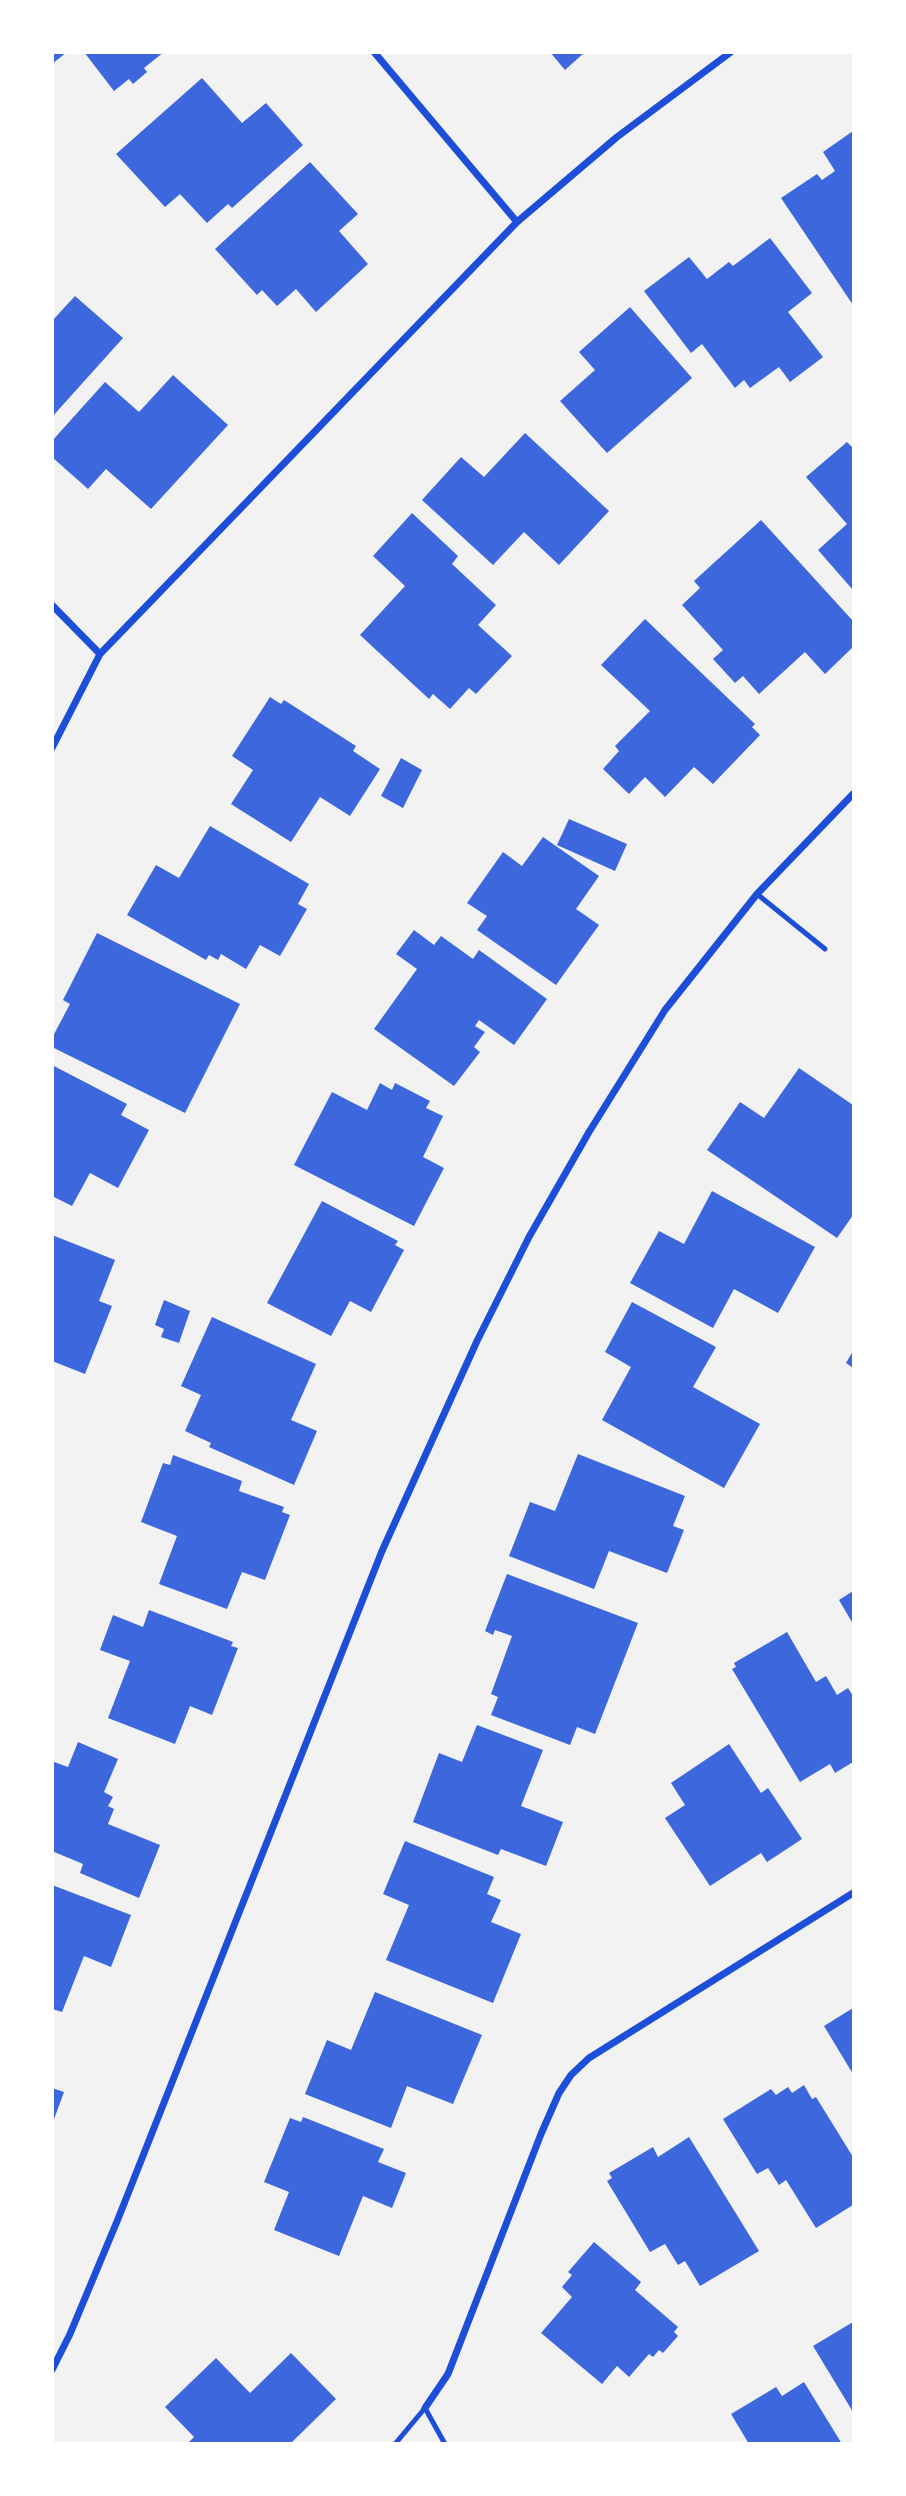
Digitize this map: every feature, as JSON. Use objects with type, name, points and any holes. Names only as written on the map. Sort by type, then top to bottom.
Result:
[{"type":"street","points":[[374,52],[517,222]]},
{"type":"street","points":[[52,747],[100,654],[517,222],[617,136],[731,52]]},
{"type":"street","points":[[52,605],[100,654]]},
{"type":"street","points":[[52,2370],[70,2334],[128,2194],[382,1551],[477,1341],[529,1237],[589,1132],[665,1010],[757,894],[853,793]]},
{"type":"street","points":[[425,2408],[448,2374],[541,2134],[559,2093],[571,2075],[589,2058],[853,1893]]},
{"type":"lane","points":[[757,894],[825,949]]},
{"type":"lane","points":[[395,2444],[425,2408],[445,2444]]},
{"type":"building","points":[[52,52],[67,52],[52,64]]},
{"type":"building","points":[[84,52],[164,52],[144,68],[147,72],[133,84],[129,79],[114,91]]},
{"type":"building","points":[[550,52],[585,52],[565,70]]},
{"type":"building","points":[[202,78],[242,123],[266,103],[303,145],[232,208],[228,204],[207,223],[180,194],[165,207],[116,154]]},
{"type":"building","points":[[853,131],[853,305],[781,198],[817,174],[822,180],[835,171],[823,152]]},
{"type":"building","points":[[310,162],[358,214],[339,231],[368,264],[316,312],[296,289],[277,306],[262,290],[257,295],[215,249]]},
{"type":"building","points":[[770,238],[812,293],[788,312],[823,357],[790,382],[779,367],[750,388],[744,380],[735,388],[702,344],[691,353],[644,291],[689,257],[707,279],[729,262],[733,266]]},
{"type":"building","points":[[75,296],[123,338],[52,417],[52,321]]},
{"type":"building","points":[[630,307],[692,378],[607,453],[560,401],[595,370],[579,352]]},
{"type":"building","points":[[173,375],[228,425],[151,509],[106,469],[88,489],[52,457],[52,441],[105,382],[139,412]]},
{"type":"building","points":[[525,433],[609,511],[559,565],[524,532],[493,565],[422,500],[461,457],[484,477]]},
{"type":"building","points":[[847,442],[853,448],[853,590],[818,550],[847,524],[806,477]]},
{"type":"building","points":[[412,513],[458,556],[452,564],[496,605],[478,625],[512,656],[476,694],[469,688],[450,709],[433,694],[429,699],[360,635],[405,586],[373,556]]},
{"type":"building","points":[[761,520],[853,621],[853,647],[825,674],[805,652],[759,694],[743,676],[735,683],[713,659],[723,650],[682,605],[700,588],[694,581]]},
{"type":"building","points":[[645,619],[755,724],[752,727],[760,735],[713,784],[694,767],[665,797],[645,777],[629,794],[603,769],[619,751],[615,746],[650,711],[601,665]]},
{"type":"building","points":[[270,697],[281,704],[284,700],[356,746],[353,751],[380,769],[350,816],[320,797],[291,842],[231,804],[253,770],[232,756]]},
{"type":"building","points":[[401,758],[422,770],[403,808],[381,796]]},
{"type":"building","points":[[569,819],[627,844],[615,871],[557,845]]},
{"type":"building","points":[[210,826],[309,884],[298,904],[307,909],[280,956],[260,945],[246,969],[221,954],[218,960],[209,955],[206,960],[127,915],[156,865],[179,878]]},
{"type":"building","points":[[543,837],[599,876],[576,909],[599,925],[556,985],[477,930],[487,916],[467,903],[503,852],[522,866]]},
{"type":"building","points":[[414,930],[434,945],[441,936],[473,959],[479,950],[547,999],[514,1045],[479,1020],[475,1026],[485,1032],[474,1047],[480,1052],[454,1086],[374,1029],[417,969],[396,954]]},
{"type":"building","points":[[97,933],[240,1004],[185,1113],[52,1047],[52,1038],[70,1004],[63,1000]]},
{"type":"building","points":[[52,1065],[127,1104],[121,1115],[149,1130],[118,1188],[90,1173],[72,1206],[52,1196]]},
{"type":"building","points":[[799,1068],[853,1105],[853,1215],[837,1238],[707,1150],[740,1102],[764,1118]]},
{"type":"building","points":[[380,1083],[392,1090],[395,1083],[430,1101],[426,1108],[443,1116],[423,1157],[444,1168],[414,1226],[294,1165],[332,1092],[367,1110]]},
{"type":"building","points":[[712,1191],[815,1247],[778,1313],[734,1289],[713,1328],[630,1283],[659,1231],[684,1244]]},
{"type":"building","points":[[322,1201],[398,1241],[395,1245],[404,1250],[371,1312],[350,1301],[331,1336],[267,1303]]},
{"type":"building","points":[[52,1235],[115,1260],[99,1301],[112,1306],[85,1374],[52,1361]]},
{"type":"building","points":[[164,1300],[190,1311],[179,1343],[161,1337],[164,1329],[155,1325]]},
{"type":"building","points":[[632,1302],[716,1347],[693,1387],[760,1424],[724,1488],[602,1420],[631,1367],[605,1352]]},
{"type":"building","points":[[212,1317],[316,1364],[291,1420],[317,1431],[294,1485],[209,1447],[211,1443],[185,1431],[201,1395],[181,1386]]},
{"type":"building","points":[[853,1351],[853,1368],[846,1363]]},
{"type":"building","points":[[578,1454],[685,1496],[673,1526],[684,1530],[667,1573],[609,1551],[594,1589],[509,1556],[530,1502],[555,1511]]},
{"type":"building","points":[[173,1455],[242,1481],[239,1491],[284,1507],[282,1512],[290,1515],[265,1580],[242,1572],[227,1609],[159,1584],[177,1536],[141,1522],[163,1463],[170,1465]]},
{"type":"building","points":[[507,1574],[638,1623],[595,1734],[577,1727],[570,1745],[491,1715],[498,1697],[491,1694],[512,1636],[495,1630],[493,1635],[485,1631]]},
{"type":"building","points":[[853,1591],[853,1624],[839,1600]]},
{"type":"building","points":[[149,1610],[233,1642],[231,1646],[238,1648],[212,1715],[190,1706],[175,1744],[108,1718],[130,1661],[100,1650],[113,1615],[143,1627]]},
{"type":"building","points":[[787,1632],[816,1682],[826,1676],[837,1695],[848,1688],[853,1696],[853,1762],[835,1773],[830,1764],[800,1782],[732,1669],[736,1667],[734,1663]]},
{"type":"building","points":[[477,1725],[543,1750],[521,1806],[563,1822],[546,1866],[501,1849],[498,1855],[413,1822],[439,1753],[462,1762]]},
{"type":"building","points":[[78,1742],[118,1759],[104,1792],[113,1797],[108,1806],[114,1809],[108,1824],[160,1845],[139,1898],[80,1873],[83,1864],[52,1851],[52,1764],[54,1762],[68,1767]]},
{"type":"building","points":[[729,1744],[761,1793],[768,1788],[802,1839],[767,1862],[761,1853],[710,1886],[665,1818],[685,1805],[671,1783]]},
{"type":"building","points":[[405,1841],[494,1877],[487,1894],[501,1900],[491,1922],[521,1934],[493,2003],[386,1960],[409,1905],[383,1894]]},
{"type":"building","points":[[52,1885],[131,1915],[111,1967],[84,1956],[62,2012],[52,2009]]},
{"type":"building","points":[[375,1992],[482,2035],[453,2104],[407,2086],[391,2128],[305,2094],[327,2040],[351,2050]]},
{"type":"building","points":[[853,2008],[853,2074],[824,2026]]},
{"type":"building","points":[[804,2085],[812,2099],[816,2097],[853,2157],[853,2205],[816,2228],[786,2180],[779,2185],[768,2168],[757,2174],[723,2119],[771,2089],[776,2095],[788,2087],[792,2093]]},
{"type":"building","points":[[52,2088],[64,2092],[53,2122],[52,2122]]},
{"type":"building","points":[[303,2117],[384,2149],[378,2162],[406,2173],[392,2208],[363,2196],[339,2256],[274,2230],[289,2192],[264,2182],[290,2118],[301,2122]]},
{"type":"building","points":[[689,2137],[759,2251],[700,2286],[685,2261],[678,2265],[665,2244],[650,2252],[607,2181],[612,2178],[609,2173],[653,2147],[658,2157]]},
{"type":"building","points":[[594,2242],[641,2282],[635,2290],[678,2327],[674,2332],[678,2336],[663,2353],[659,2350],[653,2357],[649,2354],[629,2377],[617,2366],[602,2384],[541,2333],[572,2297],[562,2287],[572,2275],[568,2272]]},
{"type":"building","points":[[853,2322],[853,2412],[813,2346]]},
{"type":"building","points":[[291,2353],[336,2399],[290,2444],[187,2444],[194,2437],[165,2407],[216,2358],[250,2393]]},
{"type":"building","points":[[804,2382],[842,2444],[749,2444],[731,2414],[776,2387],[782,2396]]}]
